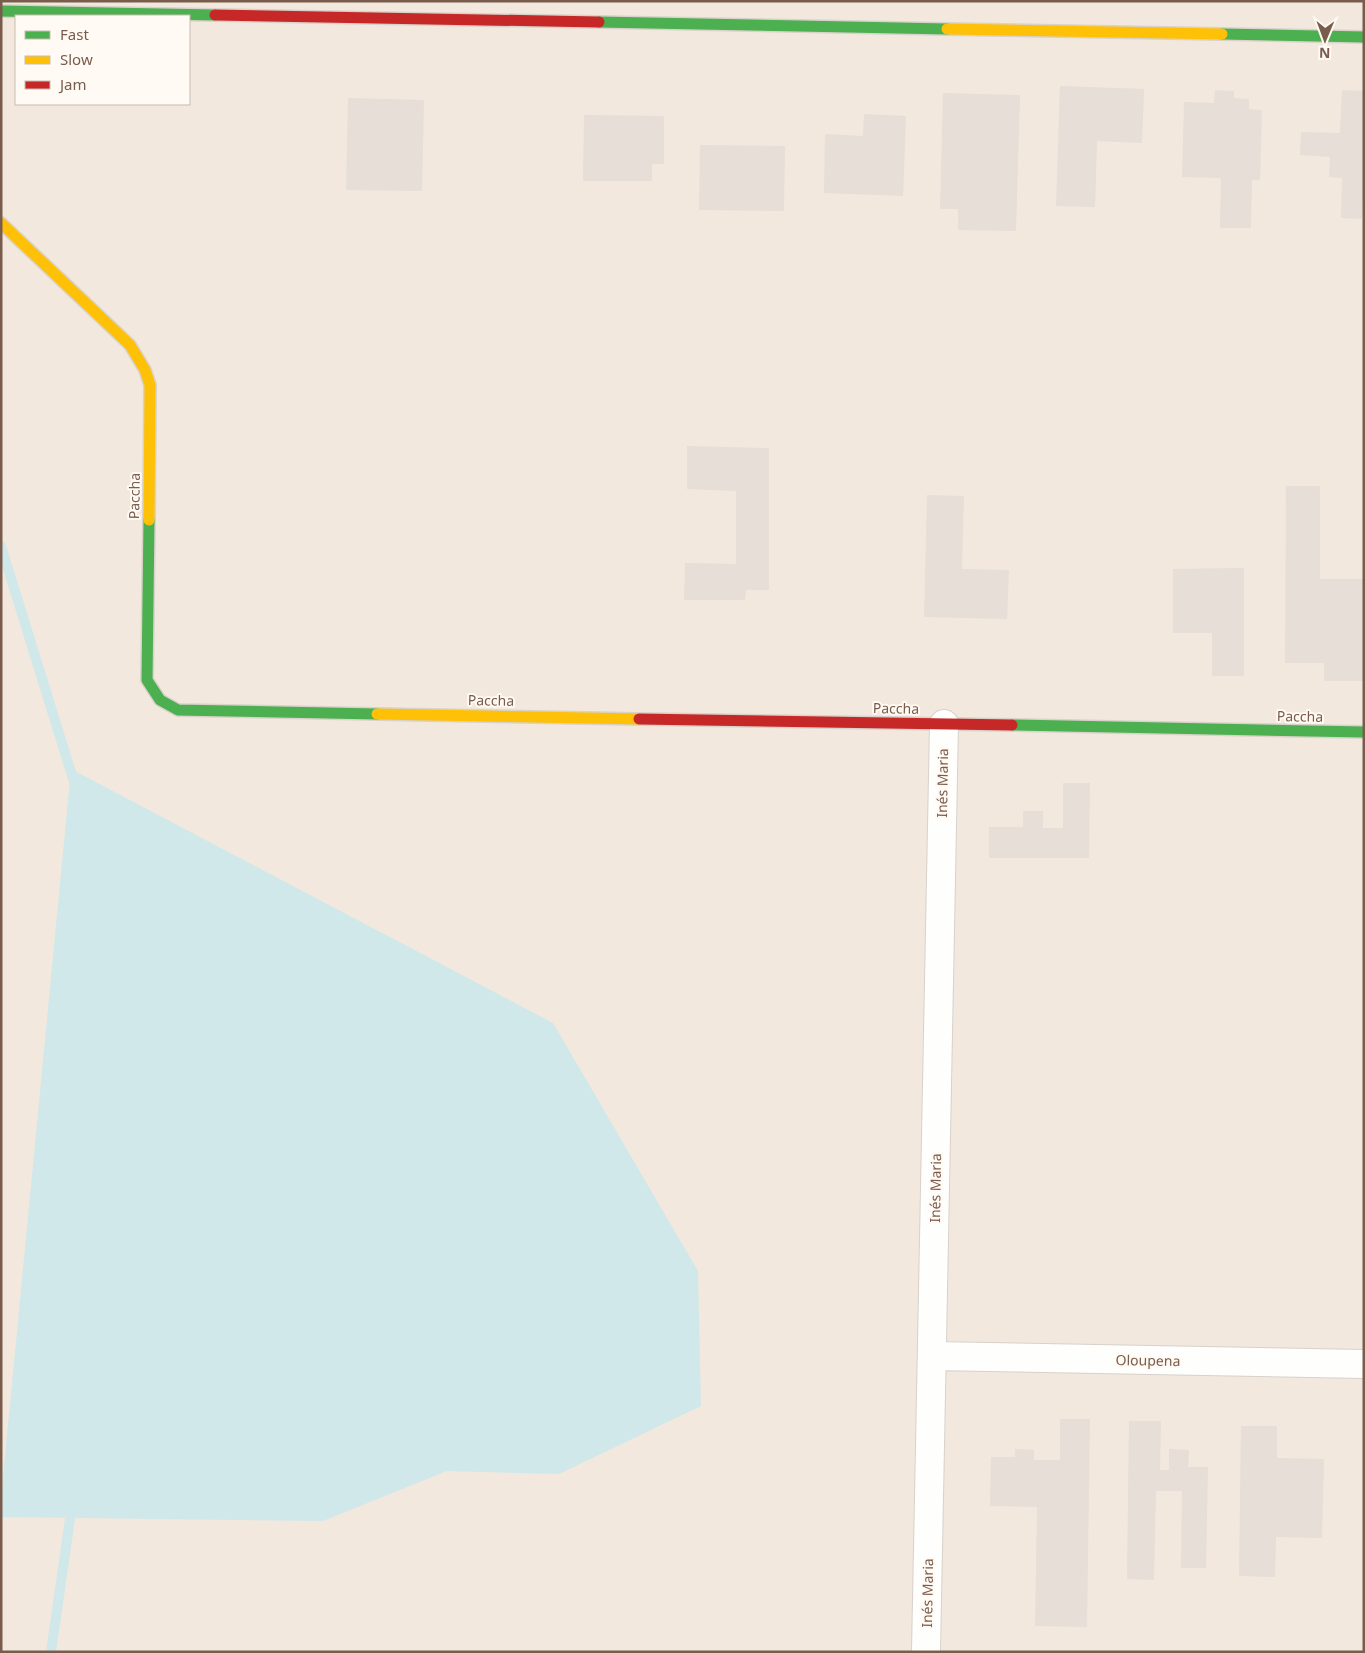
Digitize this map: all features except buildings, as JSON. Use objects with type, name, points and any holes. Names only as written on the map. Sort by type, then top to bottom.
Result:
[{"type":"street","points":[[1,11],[1364,37]]},
{"type":"street","name":"Paccha","points":[[1,223],[130,345],[145,370],[150,384],[148,680],[160,700],[178,710],[1364,732]]},
{"type":"street","name":"Inés Maria","points":[[926,1652],[944,724]]},
{"type":"street","name":"Oloupena","points":[[932,1356],[1364,1364]]},
{"type":"shaded area","points":[[1,1],[1364,1],[1364,1652],[1,1652]]},
{"type":"water","points":[[71,769],[553,1023],[698,1271],[701,1406],[559,1474],[447,1471],[323,1521],[1,1517],[1,1498]]},
{"type":"waterway","points":[[1,546],[74,782]]},
{"type":"waterway","points":[[51,1652],[72,1505]]},
{"type":"traffic: fast","points":[[1,11],[215,15]]},
{"type":"traffic: fast","points":[[599,22],[947,29]]},
{"type":"traffic: fast","points":[[1222,34],[1364,37]]},
{"type":"traffic: fast","points":[[149,520],[147,680],[160,700],[178,710],[377,714]]},
{"type":"traffic: fast","points":[[1012,725],[1364,732]]},
{"type":"traffic: slow","points":[[947,29],[1222,34]]},
{"type":"traffic: slow","points":[[1,223],[130,345],[145,370],[150,385],[149,520]]},
{"type":"traffic: slow","points":[[377,714],[639,719]]},
{"type":"traffic: jam","points":[[215,15],[599,22]]},
{"type":"traffic: jam","points":[[639,719],[1012,725]]}]
